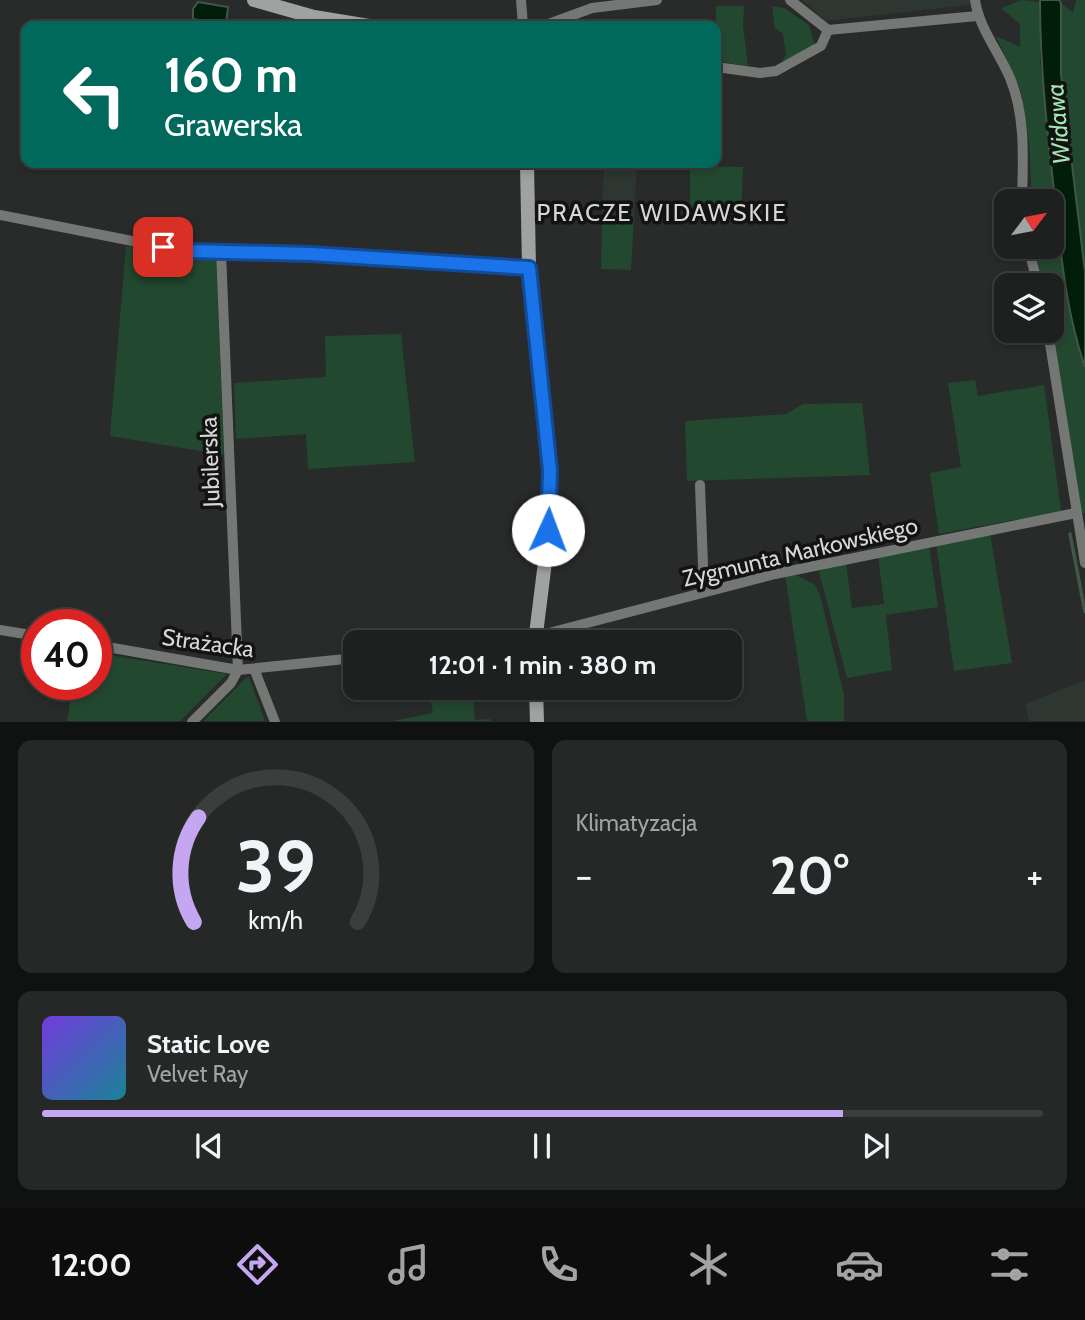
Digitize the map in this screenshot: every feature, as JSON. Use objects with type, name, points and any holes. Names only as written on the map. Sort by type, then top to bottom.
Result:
[{"type":"street","points":[[254,0],[338,21]]},
{"type":"street","points":[[521,0],[523,21]]},
{"type":"street","points":[[557,21],[592,8],[657,0]]},
{"type":"street","points":[[790,0],[828,30],[977,16]]},
{"type":"street","points":[[975,0],[977,16],[1001,58],[1017,96],[1021,121],[1022,189]]},
{"type":"street","points":[[721,68],[760,73],[788,66],[821,46],[828,30]]},
{"type":"street","points":[[527,168],[529,268],[550,471],[547,546],[536,630]]},
{"type":"street","points":[[0,215],[175,249],[529,268]]},
{"type":"street","name":"Jubilerska","points":[[221,252],[238,670]]},
{"type":"street","points":[[1050,343],[1085,563]]},
{"type":"street","points":[[700,485],[704,592]]},
{"type":"street","name":"Zygmunta Markowskiego","points":[[567,630],[704,592],[926,541],[1076,513]]},
{"type":"street","points":[[0,630],[21,633]]},
{"type":"street","name":"Strażacka","points":[[112,648],[254,671],[343,660]]},
{"type":"street","points":[[192,722],[231,683],[238,670]]},
{"type":"street","points":[[254,671],[275,722]]},
{"type":"street","points":[[536,700],[537,722]]},
{"type":"shaded area","points":[[802,0],[970,0],[971,5],[825,21]]},
{"type":"shaded area","points":[[1022,0],[1040,2],[1040,61],[1054,189],[1031,189],[1029,143],[1021,92],[996,36],[1020,47],[1020,24],[1001,8]]},
{"type":"shaded area","points":[[1076,0],[1085,0],[1085,272],[1061,74],[1061,3],[1073,13]]},
{"type":"shaded area","points":[[716,6],[744,6],[743,26],[748,66],[721,62],[721,21],[716,21]]},
{"type":"shaded area","points":[[772,6],[784,8],[809,25],[815,46],[784,64],[786,55],[783,34],[775,28]]},
{"type":"shaded area","points":[[743,167],[741,221],[690,220],[690,168]]},
{"type":"shaded area","points":[[604,168],[637,168],[634,215],[602,216]]},
{"type":"shaded area","points":[[634,215],[631,270],[601,269],[602,216]]},
{"type":"shaded area","points":[[126,246],[216,260],[224,455],[110,436]]},
{"type":"shaded area","points":[[1037,259],[1062,259],[1074,329],[1085,367],[1085,513],[1082,514],[1054,343],[1064,343],[1064,273],[1040,273]]},
{"type":"shaded area","points":[[401,334],[415,462],[308,469],[306,434],[236,439],[234,383],[326,377],[325,336]]},
{"type":"shaded area","points":[[975,380],[978,396],[1044,385],[1061,511],[939,534],[930,473],[961,467],[948,383]]},
{"type":"shaded area","points":[[862,403],[870,475],[687,481],[685,421],[786,414],[803,404]]},
{"type":"shaded area","points":[[990,533],[1012,663],[954,671],[936,543]]},
{"type":"shaded area","points":[[929,546],[938,607],[886,615],[892,670],[847,678],[819,572],[825,567],[846,563],[852,608],[884,604],[878,555]]},
{"type":"shaded area","points":[[792,573],[815,585],[820,595],[844,695],[844,721],[807,721],[785,575]]},
{"type":"shaded area","points":[[112,656],[227,674],[180,721],[67,721],[70,700],[112,700]]},
{"type":"shaded area","points":[[249,677],[265,721],[203,721],[246,678]]},
{"type":"shaded area","points":[[1085,680],[1085,721],[1029,721],[1025,704]]},
{"type":"shaded area","points":[[430,700],[473,700],[475,720],[491,721],[393,721],[433,713]]},
{"type":"water","name":"Widawa","points":[[1040,0],[1059,0],[1061,74],[1085,272],[1085,367],[1073,326],[1062,262],[1064,189],[1054,189],[1041,50]]},
{"type":"water","points":[[198,2],[228,7],[226,21],[193,19],[193,9]]},
{"type":"waterway","points":[[1070,534],[1085,612]]},
{"type":"district","name":"PRACZE WIDAWSKIE","points":[[662,212]]},
{"type":"route","points":[[163,247],[188,251],[311,254],[529,268],[550,471],[548,530]]}]
